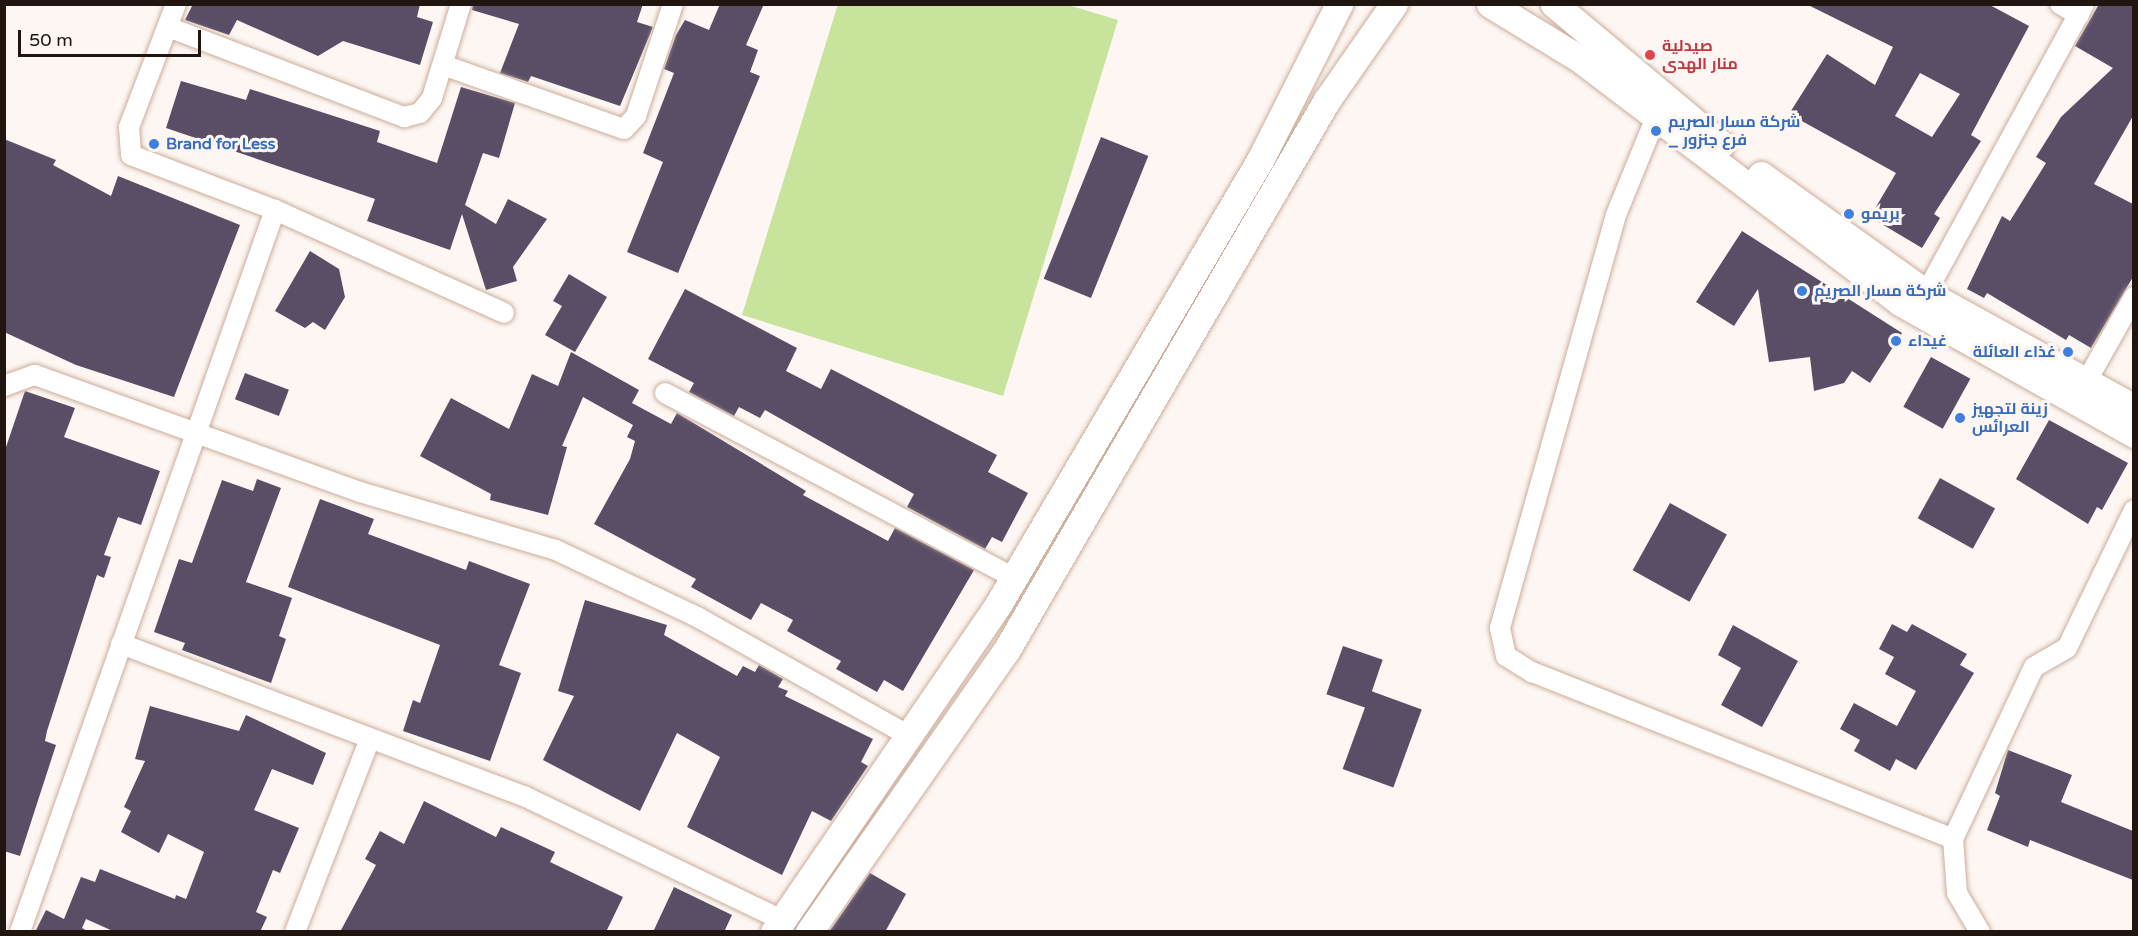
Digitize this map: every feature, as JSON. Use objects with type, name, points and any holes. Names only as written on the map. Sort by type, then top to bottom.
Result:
[{"type":"street","points":[[176,4],[129,127],[131,155],[275,210],[504,313]]},
{"type":"street","points":[[168,27],[405,117],[427,106],[443,65],[461,4]]},
{"type":"street","points":[[443,65],[624,129],[636,116],[673,4]]},
{"type":"street","points":[[121,644],[524,796],[778,926],[911,737],[1015,578],[1260,160],[1339,4]]},
{"type":"street","points":[[808,932],[1006,651],[1327,100],[1394,4]]},
{"type":"street","points":[[1490,4],[1580,59],[1900,302],[2133,434]]},
{"type":"street","points":[[1554,4],[1751,168],[1926,293],[2133,408]]},
{"type":"street","points":[[1926,293],[2082,10],[2060,4]]},
{"type":"street","points":[[1656,117],[1616,215],[1500,628],[1506,656],[1532,672],[1953,839]]},
{"type":"street","points":[[20,932],[275,210]]},
{"type":"street","points":[[2086,382],[2133,297]]},
{"type":"street","points":[[4,386],[36,375],[195,434],[447,521],[556,550],[621,577],[911,737]]},
{"type":"street","points":[[665,393],[1015,578]]},
{"type":"street","points":[[1980,932],[1957,893],[1953,839],[2034,667],[2067,648],[2133,510]]},
{"type":"street","points":[[295,932],[370,739]]},
{"type":"green space","points":[[838,4],[1068,5],[1118,20],[1003,396],[742,315]]},
{"type":"building","points":[[193,4],[420,4],[417,17],[433,22],[420,65],[343,41],[318,56],[237,20],[229,35],[185,20]]},
{"type":"building","points":[[473,4],[643,4],[637,22],[653,27],[620,106],[531,76],[528,82],[500,73],[519,24],[472,10]]},
{"type":"building","points":[[720,4],[764,4],[746,45],[758,50],[750,72],[760,76],[678,273],[627,252],[663,162],[643,153],[674,73],[664,69],[676,35],[685,20],[709,30]]},
{"type":"building","points":[[1806,4],[1988,4],[2029,26],[1971,135],[1981,141],[1934,214],[1940,218],[1922,248],[1870,217],[1896,173],[1789,114],[1827,54],[1875,85],[1893,47]],"holes":[[[1920,73],[1960,94],[1932,137],[1895,116]]]},
{"type":"building","points":[[2099,4],[2133,4],[2133,116],[2094,184],[2133,204],[2133,277],[2091,348],[2069,335],[2066,340],[1987,293],[1984,298],[1967,289],[2002,216],[2010,221],[2046,163],[2036,157],[2061,117],[2113,68],[2075,46]]},
{"type":"building","points":[[181,81],[246,100],[250,89],[380,131],[377,142],[437,163],[461,87],[515,103],[499,158],[483,153],[465,205],[496,224],[508,199],[547,219],[513,267],[517,281],[486,290],[462,214],[450,250],[367,221],[375,199],[166,128]]},
{"type":"building","points":[[1101,137],[1148,156],[1091,298],[1044,279]]},
{"type":"building","points":[[4,139],[56,160],[53,165],[111,196],[118,176],[240,225],[174,397],[76,365],[4,332]]},
{"type":"building","points":[[1742,231],[1902,333],[1870,383],[1852,371],[1844,383],[1814,391],[1810,357],[1769,362],[1758,289],[1734,326],[1696,302]]},
{"type":"building","points":[[310,251],[339,269],[345,297],[325,330],[313,322],[305,328],[275,311]]},
{"type":"building","points":[[569,274],[607,297],[575,352],[545,335],[562,306],[553,301]]},
{"type":"building","points":[[685,289],[797,348],[786,371],[821,389],[831,369],[997,455],[988,472],[1028,493],[1002,542],[992,537],[985,549],[907,507],[914,494],[765,410],[760,418],[739,407],[734,416],[689,392],[694,383],[648,359]]},
{"type":"building","points":[[571,352],[639,390],[632,403],[671,424],[677,413],[806,491],[803,495],[888,541],[895,528],[974,570],[903,691],[884,680],[877,692],[836,669],[841,661],[787,631],[793,620],[761,603],[751,620],[691,587],[696,579],[594,524],[630,459],[635,441],[627,437],[633,425],[583,397],[562,446],[567,447],[548,515],[490,500],[491,494],[420,456],[451,398],[509,429],[532,374],[558,386]]},
{"type":"building","points":[[1931,357],[1970,379],[1943,429],[1903,407]]},
{"type":"building","points":[[245,373],[289,390],[279,416],[235,399]]},
{"type":"building","points":[[25,391],[75,408],[64,437],[160,471],[141,525],[118,517],[104,555],[111,557],[104,578],[97,575],[47,731],[45,741],[56,745],[20,856],[4,851],[5,450]]},
{"type":"building","points":[[2049,420],[2128,463],[2102,510],[2097,507],[2088,524],[2016,479]]},
{"type":"building","points":[[1940,478],[1995,509],[1973,549],[1918,518]]},
{"type":"building","points":[[257,479],[281,488],[246,582],[292,598],[279,636],[286,639],[271,683],[182,650],[185,643],[154,632],[179,559],[192,563],[222,480],[253,491]]},
{"type":"building","points":[[320,499],[374,519],[368,534],[466,570],[469,561],[530,584],[499,665],[521,673],[490,761],[403,731],[413,700],[420,703],[440,645],[288,587]]},
{"type":"building","points":[[1670,503],[1727,535],[1690,602],[1633,570]]},
{"type":"building","points":[[585,600],[667,625],[664,635],[737,676],[743,666],[755,672],[759,665],[783,679],[778,687],[788,691],[785,696],[873,739],[861,762],[868,766],[831,821],[812,811],[782,875],[687,827],[720,757],[677,733],[640,811],[543,760],[574,696],[558,691]]},
{"type":"building","points":[[1892,624],[1907,632],[1912,624],[1967,654],[1960,665],[1974,673],[1916,770],[1896,759],[1890,771],[1854,751],[1860,740],[1840,729],[1854,703],[1897,726],[1916,691],[1885,674],[1894,657],[1879,649]]},
{"type":"building","points":[[1733,625],[1798,661],[1762,727],[1721,705],[1741,668],[1718,655]]},
{"type":"building","points":[[1343,646],[1383,660],[1366,708],[1326,694]]},
{"type":"building","points":[[1371,691],[1422,709],[1393,787],[1343,769]]},
{"type":"building","points":[[150,706],[239,731],[246,715],[326,753],[313,785],[272,769],[254,810],[299,828],[280,873],[273,870],[256,912],[267,917],[260,932],[115,932],[86,919],[82,928],[89,932],[35,932],[46,910],[64,919],[81,877],[95,882],[100,869],[175,899],[176,895],[186,899],[204,852],[168,834],[159,853],[121,832],[131,811],[124,807],[145,761],[135,759]]},
{"type":"building","points":[[2008,750],[2072,775],[2061,802],[2133,831],[2133,880],[2030,840],[2028,847],[1987,830],[2000,796],[1995,793]]},
{"type":"building","points":[[424,801],[496,837],[501,827],[555,852],[550,862],[623,897],[606,932],[340,932],[376,865],[365,859],[380,831],[404,844]]},
{"type":"building","points":[[870,873],[906,894],[885,932],[829,932]]},
{"type":"building","points":[[674,887],[732,915],[724,932],[653,932]]},
{"type":"place","name":"صيدلية منار الهدى","points":[[1650,55]]},
{"type":"place","name":"شركة مسار الصريم _ فرع جنزور","points":[[1656,131]]},
{"type":"place","name":"Brand for Less","points":[[154,144]]},
{"type":"place","name":"بريمو","points":[[1849,214]]},
{"type":"place","name":"شركة مسار الصريم","points":[[1802,291]]},
{"type":"place","name":"غيداء","points":[[1896,341]]},
{"type":"place","name":"غذاء العائلة","points":[[2068,352]]},
{"type":"place","name":"زينة لتجهيز العرائس","points":[[1960,418]]}]
